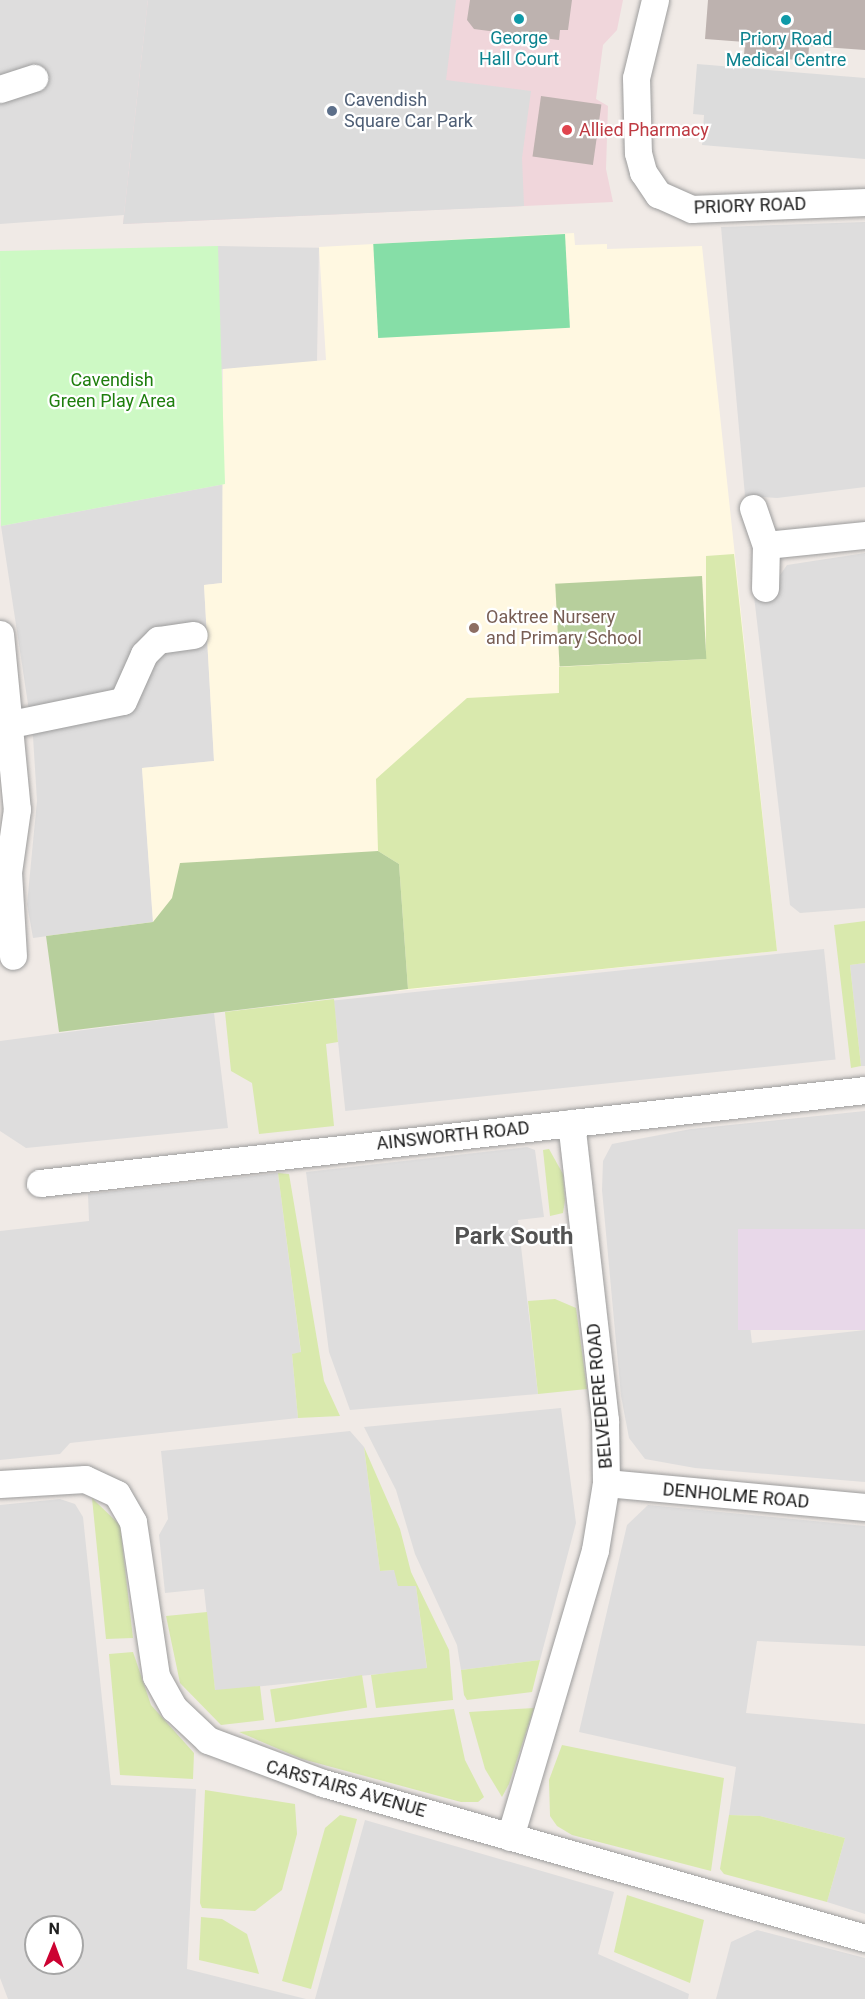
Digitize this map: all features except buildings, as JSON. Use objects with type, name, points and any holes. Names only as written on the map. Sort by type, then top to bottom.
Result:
[{"type":"street","name":"PRIORY ROAD","points":[[655,0],[636,78],[638,153],[646,180],[668,202],[692,209],[865,202]]},
{"type":"street","points":[[0,89],[34,78]]},
{"type":"street","points":[[753,508],[766,546],[765,588]]},
{"type":"street","points":[[766,546],[865,535]]},
{"type":"street","points":[[0,634],[11,724],[17,809],[8,905],[13,956]]},
{"type":"street","points":[[11,724],[123,701],[144,654],[158,640],[194,635]]},
{"type":"street","name":"AINSWORTH ROAD","points":[[40,1183],[865,1090]]},
{"type":"street","name":"BELVEDERE ROAD","points":[[510,1837],[589,1572],[606,1483],[605,1420],[571,1123]]},
{"type":"street","name":"CARSTAIRS AVENUE","points":[[0,1484],[85,1479],[117,1494],[133,1522],[156,1676],[174,1708],[208,1740],[264,1766],[865,1938]]},
{"type":"street","name":"DENHOLME ROAD","points":[[606,1483],[865,1507]]},
{"type":"shaded area","points":[[0,0],[148,0],[124,215],[0,224]]},
{"type":"shaded area","name":"Cavendish Square Car Park","points":[[148,0],[623,0],[617,30],[603,45],[596,99],[608,106],[606,169],[613,202],[123,224]]},
{"type":"shaded area","name":"Cavendish Square Car Park","points":[[148,0],[456,0],[446,80],[531,91],[522,158],[524,206],[123,224]]},
{"type":"shaded area","points":[[697,64],[865,78],[865,159],[702,145],[704,115],[693,114]]},
{"type":"shaded area","points":[[865,222],[865,487],[777,498],[745,496],[721,227]]},
{"type":"shaded area","name":"Oaktree Nursery and Primary School","points":[[574,233],[575,245],[607,244],[607,249],[702,246],[777,951],[397,991],[46,936],[153,922],[142,768],[214,761],[204,585],[222,583],[223,369],[326,360],[319,247]]},
{"type":"shaded area","points":[[218,246],[319,248],[317,371],[216,369]]},
{"type":"shaded area","points":[[225,484],[222,583],[204,585],[214,761],[142,768],[153,922],[33,938],[27,904],[37,801],[33,737],[1,526]]},
{"type":"shaded area","points":[[865,553],[865,908],[800,913],[790,905],[754,596],[777,593],[778,578],[787,565]]},
{"type":"shaded area","points":[[824,949],[836,1059],[345,1111],[334,1001]]},
{"type":"shaded area","points":[[865,963],[865,1066],[861,1066],[850,965]]},
{"type":"shaded area","points":[[214,1013],[228,1128],[26,1148],[0,1131],[0,1041]]},
{"type":"shaded area","points":[[865,1111],[865,1229],[740,1243],[752,1343],[865,1330],[865,1482],[695,1468],[645,1459],[629,1438],[621,1396],[602,1190],[603,1161],[612,1144],[691,1129]]},
{"type":"shaded area","points":[[527,1147],[535,1150],[544,1217],[518,1220],[538,1394],[350,1410],[329,1352],[306,1172]]},
{"type":"shaded area","points":[[278,1173],[301,1353],[292,1354],[298,1418],[70,1443],[60,1454],[0,1460],[0,1231],[89,1221],[88,1194]]},
{"type":"shaded area","points":[[738,1229],[865,1229],[865,1330],[738,1330]]},
{"type":"shaded area","points":[[561,1408],[576,1523],[540,1660],[461,1670],[457,1645],[415,1554],[396,1490],[364,1427]]},
{"type":"shaded area","points":[[350,1431],[364,1447],[380,1571],[394,1570],[416,1586],[427,1669],[215,1691],[204,1589],[165,1593],[159,1535],[168,1519],[161,1451]]},
{"type":"shaded area","points":[[60,1499],[75,1504],[83,1517],[111,1785],[196,1789],[187,1969],[306,1999],[8,1999],[0,1978],[0,1505]]},
{"type":"shaded area","points":[[648,1505],[865,1526],[865,1646],[757,1641],[746,1713],[865,1724],[865,1914],[827,1902],[845,1838],[760,1816],[729,1815],[736,1767],[579,1732],[627,1525]]},
{"type":"shaded area","points":[[365,1820],[614,1892],[598,1954],[689,1994],[688,1999],[315,1999]]},
{"type":"shaded area","points":[[757,1930],[865,1958],[865,1999],[716,1999],[731,1942]]},
{"type":"green space","points":[[565,234],[570,328],[378,338],[373,244]]},
{"type":"green space","name":"Cavendish Green Play Area","points":[[218,246],[225,484],[1,526],[0,251]]},
{"type":"green space","points":[[734,554],[777,951],[408,989],[399,864],[378,851],[376,779],[467,698],[559,693],[559,667],[706,659],[706,556]]},
{"type":"green space","points":[[702,576],[706,659],[560,667],[555,584]]},
{"type":"green space","points":[[378,851],[399,864],[408,989],[59,1032],[46,936],[153,922],[172,898],[180,863]]},
{"type":"green space","points":[[865,921],[865,963],[850,965],[861,1066],[851,1068],[834,925]]},
{"type":"green space","points":[[334,999],[338,1042],[326,1044],[334,1126],[259,1134],[252,1083],[231,1071],[225,1012]]},
{"type":"green space","points":[[549,1149],[563,1174],[565,1200],[563,1213],[550,1216],[543,1150]]},
{"type":"green space","points":[[278,1173],[289,1174],[324,1381],[340,1416],[298,1418],[292,1354],[301,1352]]},
{"type":"green space","points":[[555,1299],[576,1308],[587,1389],[538,1394],[528,1301]]},
{"type":"green space","points":[[364,1447],[400,1529],[411,1572],[449,1650],[453,1700],[376,1708],[371,1675],[427,1668],[416,1586],[398,1586],[394,1570],[380,1571]]},
{"type":"green space","points":[[92,1498],[120,1525],[133,1638],[106,1639]]},
{"type":"green space","points":[[207,1612],[215,1690],[260,1686],[264,1720],[221,1725],[180,1683],[166,1616]]},
{"type":"green space","points":[[133,1652],[151,1705],[194,1753],[193,1779],[120,1775],[109,1654]]},
{"type":"green space","points":[[540,1660],[532,1692],[467,1700],[464,1695],[461,1670]]},
{"type":"green space","points":[[362,1675],[367,1708],[275,1722],[270,1690]]},
{"type":"green space","points":[[534,1708],[509,1784],[502,1797],[485,1769],[469,1712]]},
{"type":"green space","points":[[454,1709],[465,1760],[484,1797],[478,1802],[461,1802],[302,1759],[239,1732]]},
{"type":"green space","points":[[562,1745],[724,1778],[711,1871],[572,1835],[557,1826],[550,1816],[549,1780]]},
{"type":"green space","points":[[205,1790],[295,1804],[297,1834],[282,1890],[255,1911],[202,1908],[200,1903]]},
{"type":"green space","points":[[340,1815],[357,1819],[311,1989],[282,1981],[325,1828]]},
{"type":"green space","points":[[729,1815],[760,1816],[845,1838],[827,1902],[724,1874],[720,1869]]},
{"type":"green space","points":[[627,1895],[704,1920],[690,1983],[614,1952]]},
{"type":"green space","points":[[201,1917],[222,1919],[247,1934],[259,1974],[199,1960]]},
{"type":"place","name":"George Hall Court","points":[[519,19]]},
{"type":"place","name":"Priory Road Medical Centre","points":[[786,20]]},
{"type":"place","name":"Cavendish Square Car Park","points":[[332,111]]},
{"type":"place","name":"Allied Pharmacy","points":[[567,130]]},
{"type":"place","name":"Oaktree Nursery and Primary School","points":[[474,628]]},
{"type":"district","name":"Park South","points":[[514,1237]]}]
